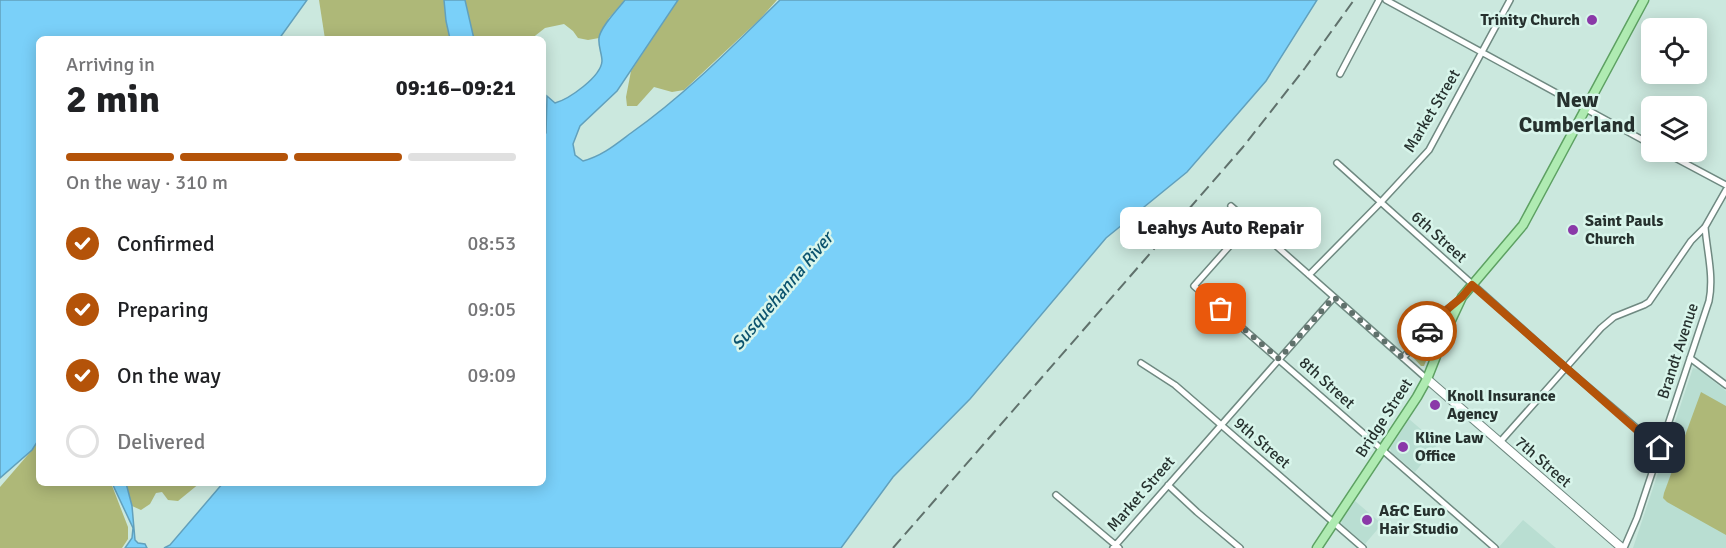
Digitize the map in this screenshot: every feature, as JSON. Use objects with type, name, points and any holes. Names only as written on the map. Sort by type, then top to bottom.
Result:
[{"type":"main road","name":"Bridge Street","points":[[1317,548],[1428,379],[1462,297],[1522,225],[1644,0]]},
{"type":"main road","name":"7th Street","points":[[1428,379],[1623,548]]},
{"type":"street","points":[[1340,74],[1379,0]]},
{"type":"street","points":[[1386,0],[1641,139]]},
{"type":"street","name":"Market Street","points":[[1308,275],[1429,150],[1510,0]]},
{"type":"street","points":[[1683,162],[1726,185]]},
{"type":"street","name":"6th Street","points":[[1337,163],[1566,368],[1660,448]]},
{"type":"street","points":[[1500,442],[1601,328],[1614,317],[1649,302],[1691,241],[1704,227],[1726,190]]},
{"type":"street","name":"7th Street","points":[[1231,206],[1428,379]]},
{"type":"street","name":"8th Street","points":[[1250,223],[1194,286],[1495,548]]},
{"type":"street","name":"Brandt Avenue","points":[[1623,548],[1631,534],[1709,301],[1711,275],[1704,227]]},
{"type":"street","name":"Market Street","points":[[1116,547],[1334,297]]},
{"type":"street","name":"Bridge Street","points":[[1403,358],[1444,312],[1462,297]]},
{"type":"street","points":[[1690,358],[1726,385]]},
{"type":"street","name":"9th Street","points":[[1141,363],[1175,385],[1363,548]]},
{"type":"street","points":[[1168,485],[1240,548]]},
{"type":"street","points":[[1056,495],[1116,547]]},
{"type":"shaded area","points":[[1693,368],[1698,369],[1726,391],[1726,548],[1633,548]]},
{"type":"shaded area","points":[[1409,419],[1438,444],[1415,472],[1391,452],[1390,448]]},
{"type":"shaded area","points":[[1355,501],[1382,524],[1365,544],[1342,525],[1341,521]]},
{"type":"shaded area","points":[[1523,520],[1556,548],[1498,548]]},
{"type":"green space","points":[[319,0],[444,0],[449,36],[325,36]]},
{"type":"green space","points":[[465,0],[625,0],[609,18],[599,38],[588,40],[578,38],[564,24],[545,28],[535,36],[473,36]]},
{"type":"green space","points":[[678,0],[777,0],[760,19],[684,90],[672,92],[654,87],[637,106],[627,106],[626,97],[631,71]]},
{"type":"green space","points":[[1444,316],[1424,366],[1421,366],[1410,354]]},
{"type":"green space","points":[[1701,392],[1726,406],[1726,535],[1663,498]]},
{"type":"green space","points":[[36,444],[36,486],[112,486],[128,527],[128,539],[122,548],[0,548],[0,487]]},
{"type":"green space","points":[[127,486],[196,486],[178,501],[168,500],[162,492],[156,493],[150,504],[141,510],[132,506]]},
{"type":"water","points":[[0,0],[307,0],[281,36],[36,36],[36,444],[0,478]]},
{"type":"water","points":[[444,0],[465,0],[473,36],[449,36]]},
{"type":"water","name":"Susquehanna River","points":[[625,0],[678,0],[617,91],[580,126],[573,144],[575,155],[583,161],[608,150],[670,103],[708,70],[780,0],[1317,0],[1266,81],[1187,172],[1106,238],[970,399],[893,477],[841,548],[164,548],[170,545],[220,486],[546,486],[547,96],[555,103],[561,101],[576,92],[596,74],[602,61],[600,34]]},
{"type":"water","points":[[113,486],[127,486],[132,506],[135,540],[145,544],[147,548],[125,548],[132,538],[133,528]]},
{"type":"railway","points":[[893,548],[1243,147],[1305,68],[1354,0]]},
{"type":"way so far","points":[[1221,309],[1279,359],[1334,297],[1403,358],[1427,331]]},
{"type":"place","name":"Trinity Church","points":[[1592,20]]},
{"type":"place","name":"Saint Pauls Church","points":[[1573,230]]},
{"type":"place","name":"Leahys Auto Repair","points":[[1221,309]]},
{"type":"place","name":"Knoll Insurance Agency","points":[[1435,405]]},
{"type":"place","name":"Kline Law Office","points":[[1403,447]]},
{"type":"place","name":"A&C Euro Hair Studio","points":[[1367,520]]},
{"type":"district","name":"New Cumberland","points":[[1577,112]]},
{"type":"route","points":[[1427,331],[1472,285],[1660,448]]}]
